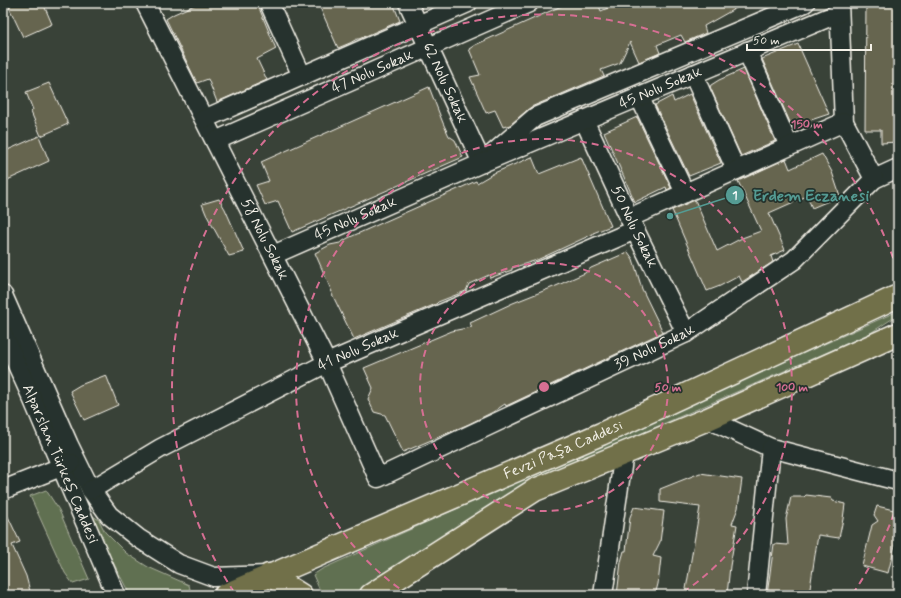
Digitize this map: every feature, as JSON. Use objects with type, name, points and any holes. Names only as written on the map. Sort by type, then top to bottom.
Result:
[{"type":"main road","name":"Fevzi Paşa Caddesi","points":[[225,595],[601,434],[898,296]]},
{"type":"main road","name":"Fevzi Paşa Caddesi","points":[[371,595],[535,490],[708,419],[898,334]]},
{"type":"main road","points":[[269,575],[301,595]]},
{"type":"street","name":"58 Nolu Sokak","points":[[145,3],[327,363],[378,478]]},
{"type":"street","points":[[269,3],[302,76]]},
{"type":"street","name":"62 Nolu Sokak","points":[[408,3],[482,163]]},
{"type":"street","name":"47 Nolu Sokak","points":[[204,119],[468,3]]},
{"type":"street","name":"47 Nolu Sokak","points":[[215,141],[529,3]]},
{"type":"street","name":"45 Nolu Sokak","points":[[482,163],[535,117],[804,3]]},
{"type":"street","points":[[839,8],[844,122],[874,179]]},
{"type":"street","name":"45 Nolu Sokak","points":[[273,255],[482,163],[747,51],[839,8]]},
{"type":"street","points":[[747,51],[789,146]]},
{"type":"street","points":[[693,74],[736,170]]},
{"type":"street","points":[[639,96],[685,193]]},
{"type":"street","name":"50 Nolu Sokak","points":[[584,120],[632,224],[686,333]]},
{"type":"street","name":"41 Nolu Sokak","points":[[91,490],[161,448],[327,363],[632,224],[685,193],[844,122]]},
{"type":"street","name":"39 Nolu Sokak","points":[[378,478],[686,333],[794,260],[874,179],[898,168]]},
{"type":"street","name":"Alparslan Türkeş Caddesi","points":[[3,295],[69,458],[116,595]]},
{"type":"street","name":"Alparslan Türkeş Caddesi","points":[[3,334],[32,398],[69,458]]},
{"type":"street","points":[[708,419],[770,448],[898,481]]},
{"type":"street","points":[[756,595],[770,448]]},
{"type":"street","points":[[602,595],[624,453]]},
{"type":"street","points":[[3,490],[69,458],[109,515],[138,538],[179,564],[214,577],[269,575]]},
{"type":"green space","points":[[898,311],[898,315],[869,334],[647,431],[534,484],[353,595],[322,595],[313,575],[322,569]]},
{"type":"green space","points":[[46,490],[59,510],[89,579],[73,584],[65,573],[30,496]]},
{"type":"green space","points":[[93,516],[99,520],[105,532],[126,553],[148,567],[189,585],[190,589],[185,594],[130,595],[90,518]]},
{"type":"building","points":[[7,3],[43,3],[52,24],[23,37]]},
{"type":"building","points":[[199,3],[257,3],[276,49],[257,59],[267,80],[217,102],[208,79],[197,83],[166,19]]},
{"type":"building","points":[[318,3],[393,3],[400,21],[338,48]]},
{"type":"building","points":[[568,3],[598,3],[601,11],[619,3],[745,3],[704,26],[706,33],[685,42],[681,35],[657,45],[660,53],[639,62],[630,42],[620,63],[601,70],[604,76],[531,107],[510,125],[503,127],[495,110],[486,113],[470,77],[480,75],[469,49]]},
{"type":"building","points":[[866,3],[898,3],[898,142],[881,143],[881,130],[865,130]]},
{"type":"building","points":[[798,44],[829,114],[811,120],[806,125],[793,129],[762,59]]},
{"type":"building","points":[[744,69],[775,141],[741,156],[710,87],[719,80]]},
{"type":"building","points":[[49,83],[68,124],[41,136],[31,112],[33,110],[26,92]]},
{"type":"building","points":[[429,87],[449,136],[455,140],[463,157],[292,232],[278,201],[265,205],[256,185],[269,181],[261,162]]},
{"type":"building","points":[[690,94],[721,163],[689,176],[655,105],[672,96],[674,102]]},
{"type":"building","points":[[637,117],[671,188],[667,190],[666,187],[635,202],[604,132]]},
{"type":"building","points":[[39,136],[49,161],[3,182],[3,152]]},
{"type":"building","points":[[822,154],[832,172],[840,196],[812,208],[807,196],[769,213],[785,250],[771,256],[773,262],[742,282],[739,276],[707,291],[672,210],[695,200],[717,251],[742,238],[761,231],[738,181],[786,159],[790,169]]},
{"type":"building","points":[[532,157],[539,174],[581,157],[611,226],[537,260],[512,268],[512,270],[490,278],[489,275],[469,284],[466,291],[354,339],[331,292],[315,253],[476,181],[477,183],[494,173]]},
{"type":"building","points":[[219,199],[244,252],[229,256],[206,214],[202,204]]},
{"type":"building","points":[[628,252],[633,259],[642,289],[663,332],[506,406],[505,404],[469,424],[403,452],[385,415],[374,412],[368,399],[373,388],[364,368],[452,331],[472,327],[470,323],[585,273],[591,268]]},
{"type":"building","points":[[106,375],[118,405],[84,420],[70,391],[80,385]]},
{"type":"building","points":[[700,473],[742,479],[738,508],[732,524],[737,525],[727,595],[685,595],[700,507],[660,502],[660,489]]},
{"type":"building","points":[[806,495],[831,498],[833,501],[845,504],[839,538],[818,535],[809,595],[767,595],[774,544],[788,545],[786,519],[791,497],[804,497]]},
{"type":"building","points":[[3,506],[20,542],[12,545],[26,576],[31,595],[3,595]]},
{"type":"building","points":[[877,506],[898,511],[898,533],[888,573],[862,566],[872,525],[878,521],[874,515]]},
{"type":"building","points":[[634,507],[664,511],[660,542],[653,556],[661,558],[658,584],[655,595],[617,595],[621,562],[624,551],[626,551],[630,517]]},
{"type":"place","name":"Erdem Eczanesi","points":[[670,216]]}]
